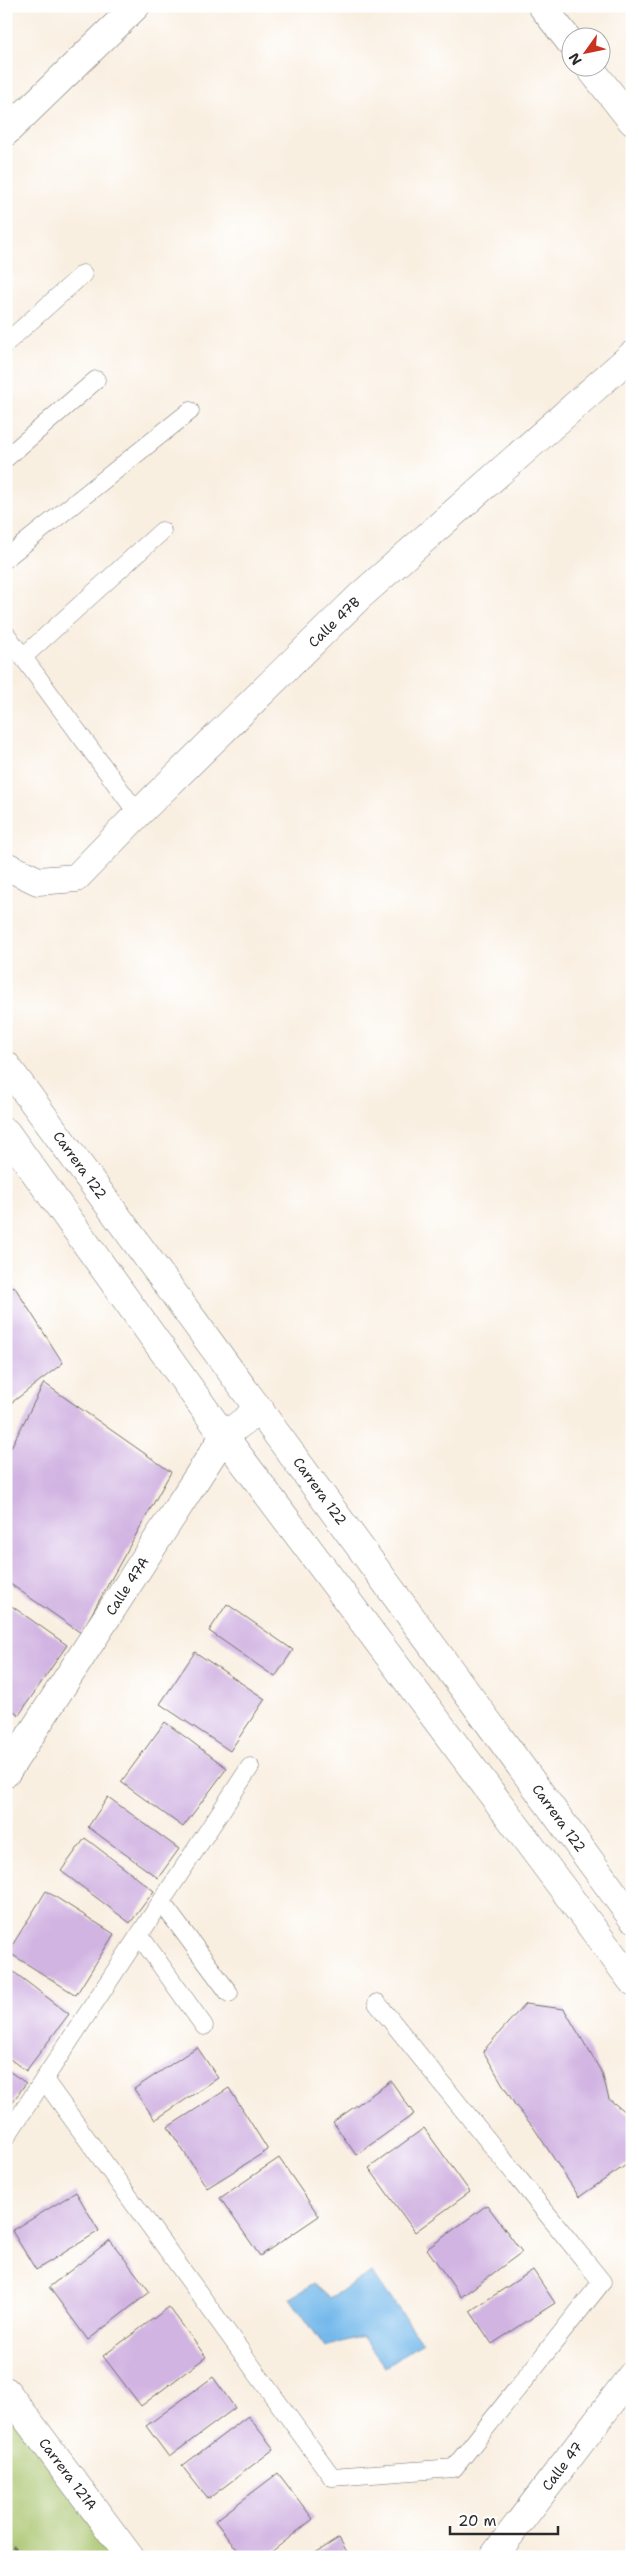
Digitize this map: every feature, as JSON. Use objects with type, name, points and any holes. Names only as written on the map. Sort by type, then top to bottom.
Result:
[{"type":"street","points":[[6,132],[136,6]]},
{"type":"street","points":[[542,6],[560,29]]},
{"type":"street","points":[[600,78],[627,106]]},
{"type":"street","name":"Calle 47B","points":[[6,866],[38,881],[76,878],[138,814],[359,597],[632,354]]},
{"type":"street","name":"Carrera 122","points":[[6,1065],[632,1918]]},
{"type":"street","points":[[6,1132],[224,1436],[632,1981]]},
{"type":"street","name":"Calle 47A","points":[[6,1773],[224,1436],[260,1409]]},
{"type":"street","name":"Calle 47","points":[[493,2557],[632,2375]]},
{"type":"street","name":"Carrera 121A","points":[[6,2391],[130,2557]]},
{"type":"lane","points":[[6,344],[83,274]]},
{"type":"lane","points":[[6,458],[96,380]]},
{"type":"lane","points":[[6,558],[190,411]]},
{"type":"lane","points":[[24,658],[162,531]]},
{"type":"lane","points":[[6,634],[138,814]]},
{"type":"lane","points":[[6,2137],[250,1767]]},
{"type":"lane","points":[[162,1902],[229,1993]]},
{"type":"lane","points":[[140,1936],[204,2026]]},
{"type":"lane","points":[[45,2080],[332,2477],[454,2468],[602,2282],[377,2003]]},
{"type":"path","points":[[6,2542],[29,2557]]},
{"type":"green space","points":[[6,2391],[130,2557],[6,2557]]},
{"type":"water","points":[[372,2273],[423,2342],[385,2367],[362,2336],[325,2347],[290,2298],[313,2284],[329,2298]]},
{"type":"building","points":[[14,1286],[63,1363],[6,1407],[6,1291]]},
{"type":"building","points":[[44,1383],[171,1472],[81,1633],[6,1581],[6,1457]]},
{"type":"building","points":[[6,1602],[67,1645],[19,1715],[6,1705]]},
{"type":"building","points":[[227,1604],[293,1650],[275,1677],[209,1631]]},
{"type":"building","points":[[195,1652],[265,1699],[230,1751],[160,1704]]},
{"type":"building","points":[[165,1722],[227,1768],[183,1827],[121,1782]]},
{"type":"building","points":[[108,1797],[179,1849],[158,1878],[88,1827]]},
{"type":"building","points":[[85,1838],[154,1891],[130,1923],[61,1871]]},
{"type":"building","points":[[46,1891],[114,1934],[76,1995],[8,1952]]},
{"type":"building","points":[[6,1966],[69,2014],[26,2071],[6,2056]]},
{"type":"building","points":[[525,2004],[564,2009],[602,2073],[609,2099],[632,2118],[632,2161],[579,2197],[534,2128],[515,2105],[483,2051]]},
{"type":"building","points":[[197,2047],[218,2078],[155,2120],[134,2089]]},
{"type":"building","points":[[6,2069],[26,2083],[6,2111]]},
{"type":"building","points":[[391,2081],[414,2114],[356,2155],[333,2122]]},
{"type":"building","points":[[229,2088],[268,2150],[207,2188],[168,2127]]},
{"type":"building","points":[[424,2128],[470,2192],[415,2232],[369,2168]]},
{"type":"building","points":[[279,2158],[319,2216],[260,2256],[220,2198]]},
{"type":"building","points":[[76,2192],[99,2231],[36,2270],[12,2231]]},
{"type":"building","points":[[487,2205],[522,2252],[461,2297],[427,2249]]},
{"type":"building","points":[[110,2240],[150,2292],[88,2340],[49,2287]]},
{"type":"building","points":[[533,2270],[555,2303],[492,2344],[470,2311]]},
{"type":"building","points":[[169,2307],[206,2357],[141,2406],[103,2356]]},
{"type":"building","points":[[213,2377],[235,2408],[169,2457],[146,2426]]},
{"type":"building","points":[[248,2416],[274,2449],[208,2499],[182,2466]]},
{"type":"building","points":[[278,2473],[313,2519],[265,2557],[243,2557],[215,2521]]},
{"type":"building","points":[[339,2538],[350,2557],[309,2557]]}]
